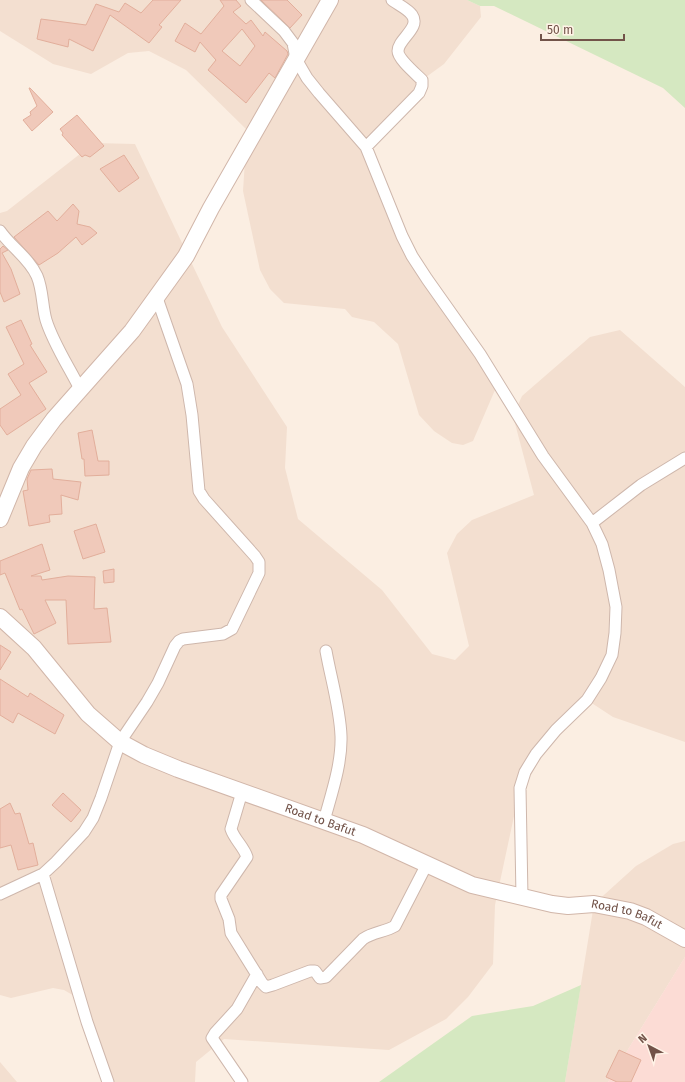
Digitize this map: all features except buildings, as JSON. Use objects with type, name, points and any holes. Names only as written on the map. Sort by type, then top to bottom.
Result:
[{"type":"street","points":[[251,0],[284,31],[293,43],[296,60],[319,93],[366,147],[402,236],[412,256],[480,354],[544,456],[592,523],[602,544],[610,570],[616,606],[615,633],[612,655],[601,678],[587,700],[556,730],[536,754],[525,772],[520,788],[522,897]]},
{"type":"street","points":[[0,519],[21,468],[34,446],[54,419],[132,331],[186,256],[211,208],[330,0]]},
{"type":"street","points":[[366,147],[419,93],[422,86],[422,80],[401,58],[398,52],[400,45],[412,28],[414,20],[412,14],[392,0]]},
{"type":"street","points":[[0,231],[6,240],[28,262],[37,275],[46,320],[52,336],[80,389]]},
{"type":"street","points":[[0,894],[43,874],[84,832],[93,818],[101,798],[120,742],[147,702],[178,641],[183,639],[223,634],[232,629],[259,573],[260,562],[204,499],[199,491],[192,415],[187,384],[157,298]]},
{"type":"street","points":[[592,523],[641,485],[685,458]]},
{"type":"street","name":"Road to Bafut","points":[[0,617],[34,648],[88,714],[120,742],[144,755],[363,835],[472,885],[568,906],[599,905],[630,911],[646,917],[685,939]]},
{"type":"street","points":[[324,821],[340,757],[341,736],[338,712],[326,651]]},
{"type":"street","points":[[242,792],[231,829],[232,833],[246,852],[247,857],[222,895],[221,899],[229,919],[232,933],[262,983],[266,986],[273,985],[310,971],[314,971],[320,978],[326,977],[364,938],[371,934],[387,930],[395,926],[427,864]]},
{"type":"street","points":[[43,874],[87,1022],[108,1082]]},
{"type":"street","points":[[242,1082],[212,1038],[237,1009],[257,974]]},
{"type":"shaded area","points":[[0,0],[467,0],[480,6],[481,17],[444,64],[422,80],[422,86],[366,147],[402,236],[498,383],[473,441],[463,445],[452,443],[434,431],[419,415],[398,344],[374,322],[352,317],[345,309],[284,303],[270,289],[260,270],[243,191],[247,130],[186,70],[149,51],[128,53],[91,74],[53,64],[0,31]]},
{"type":"shaded area","points":[[94,143],[135,144],[222,327],[287,427],[285,468],[298,519],[382,590],[432,654],[455,660],[469,646],[447,553],[457,534],[472,520],[534,495],[513,416],[522,396],[590,337],[620,330],[685,387],[685,742],[613,717],[587,700],[556,730],[520,788],[495,905],[493,964],[468,997],[446,1019],[389,1050],[224,1039],[196,1062],[195,1082],[108,1082],[81,1000],[64,990],[53,988],[11,998],[0,995],[0,213],[7,211]]},
{"type":"shaded area","points":[[685,841],[685,957],[608,1082],[565,1082],[594,904],[636,866],[673,844]]},
{"type":"shaded area","points":[[685,957],[685,1082],[608,1082]]},
{"type":"shaded area","points":[[0,1062],[17,1082],[0,1082]]},
{"type":"green space","points":[[467,0],[685,0],[685,108],[663,88],[494,6],[480,6]]},
{"type":"green space","points":[[581,985],[565,1082],[379,1082],[472,1016],[533,1006]]}]
